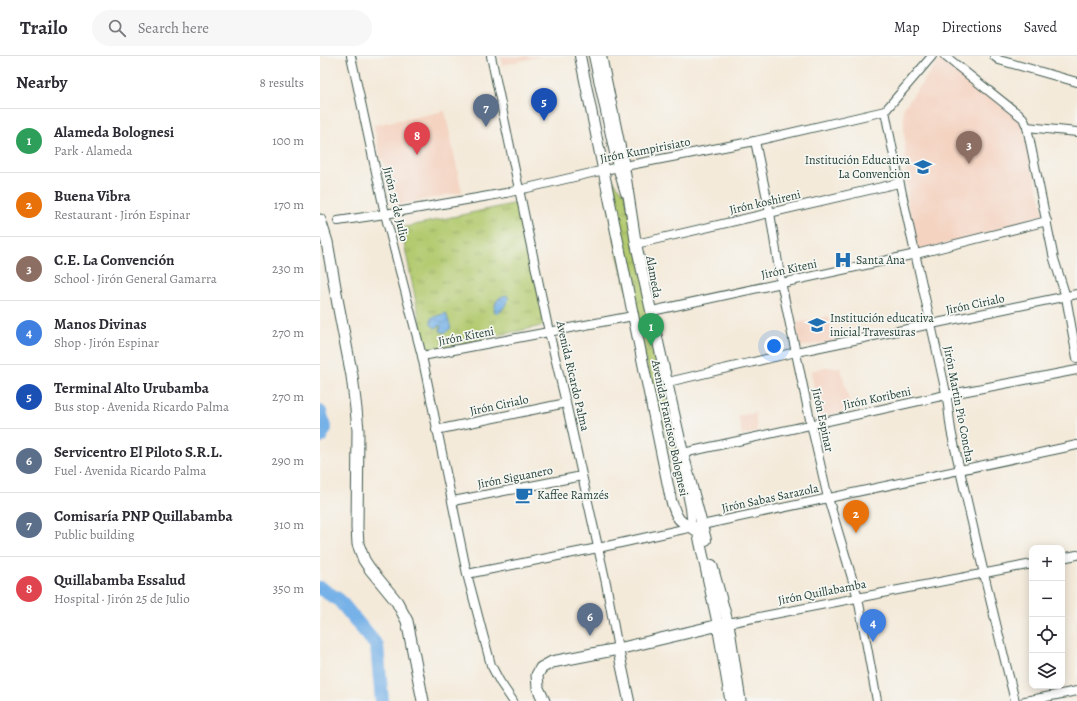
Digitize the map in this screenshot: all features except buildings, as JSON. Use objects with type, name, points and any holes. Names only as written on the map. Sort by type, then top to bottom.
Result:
[{"type":"highway","points":[[320,220],[327,242],[352,376],[356,409],[358,430],[358,544],[370,569],[397,602],[407,621],[423,701]]},
{"type":"highway","name":"Jirón Quillabamba","points":[[544,701],[537,682],[538,671],[552,662],[618,649],[723,624]]},
{"type":"highway","name":"Avenida Francisco Bolognesi","points":[[723,624],[731,701]]},
{"type":"highway","name":"Avenida Francisco Bolognesi","points":[[723,624],[740,701]]},
{"type":"main road","name":"Avenida Francisco Bolognesi","points":[[580,56],[671,500],[675,512],[680,520],[697,526]]},
{"type":"main road","name":"Avenida Francisco Bolognesi","points":[[601,56],[620,167],[636,244],[668,382],[697,526],[713,571],[723,624]]},
{"type":"main road","name":"Avenida Ricardo Palma","points":[[618,649],[629,701]]},
{"type":"street","name":"Jirón 25 de Julio","points":[[351,56],[385,214],[422,356],[436,430],[453,501],[467,574],[491,665],[513,701]]},
{"type":"street","name":"Avenida Ricardo Palma","points":[[491,56],[549,332],[606,583],[618,649]]},
{"type":"street","points":[[593,56],[620,167]]},
{"type":"street","points":[[885,111],[932,56]]},
{"type":"street","points":[[945,56],[1023,118],[1027,127],[1054,258],[1066,297],[1077,358]]},
{"type":"street","points":[[994,56],[999,60],[1077,82]]},
{"type":"street","name":"Jirón Kumpirisiato","points":[[338,220],[385,214],[519,190],[604,170],[755,141],[885,111]]},
{"type":"street","name":"Jirón Martin Pio Concha","points":[[885,111],[899,183],[916,254],[946,395],[960,470],[1015,701]]},
{"type":"street","points":[[1027,127],[1077,132]]},
{"type":"street","name":"Jirón Espinar","points":[[755,141],[770,213],[781,282],[811,424],[828,498],[858,598],[877,701]]},
{"type":"street","name":"Jirón koshireni","points":[[636,244],[899,183]]},
{"type":"street","name":"Jirón Kiteni","points":[[652,311],[916,254],[1047,221]]},
{"type":"street","name":"Alameda","points":[[636,244],[690,508],[697,526]]},
{"type":"street","name":"Jirón Cirialo","points":[[668,382],[796,352],[1077,294]]},
{"type":"street","name":"Jirón Kiteni","points":[[422,356],[633,316]]},
{"type":"street","name":"Jirón Koribeni","points":[[683,453],[946,395],[1077,370]]},
{"type":"street","name":"Jirón Cirialo","points":[[436,430],[566,403]]},
{"type":"street","name":"Jirón Sabas Sarazola","points":[[467,574],[598,548],[1077,445]]},
{"type":"street","name":"Jirón Siguanero","points":[[453,501],[582,476]]},
{"type":"street","points":[[1065,557],[1077,555]]},
{"type":"street","name":"Jirón Quillabamba","points":[[723,624],[1029,565]]},
{"type":"street","points":[[1025,701],[1077,690]]},
{"type":"shaded area","points":[[501,56],[543,56],[502,65]]},
{"type":"shaded area","points":[[941,57],[1021,122],[1044,214],[993,231],[918,251],[908,206],[903,109]]},
{"type":"shaded area","points":[[445,111],[462,192],[393,206],[374,125]]},
{"type":"shaded area","points":[[829,316],[833,341],[800,347],[797,323]]},
{"type":"shaded area","points":[[825,367],[841,368],[851,410],[819,417],[811,371]]},
{"type":"shaded area","points":[[755,413],[757,432],[742,436],[738,416]]},
{"type":"green space","points":[[610,177],[625,194],[652,311],[685,492],[679,488],[617,252],[606,190]]},
{"type":"green space","points":[[517,203],[546,325],[426,351],[401,228]]},
{"type":"water","points":[[507,295],[509,299],[498,314],[494,311],[496,302],[499,298]]},
{"type":"water","points":[[446,313],[451,328],[445,333],[440,331],[441,325],[436,328],[431,325],[431,318]]},
{"type":"waterway","points":[[320,412],[325,428],[320,437]]},
{"type":"waterway","points":[[320,588],[339,600],[377,646],[382,701]]},
{"type":"place","name":"Terminal Alto Urubamba","points":[[544,121]]},
{"type":"place","name":"Comisaría PNP Quillabamba","points":[[486,127]]},
{"type":"place","name":"Quillabamba Essalud","points":[[417,155]]},
{"type":"place","name":"C.E. La Convención","points":[[969,164]]},
{"type":"place","name":"Institución Educativa La Convencion","points":[[923,167]]},
{"type":"place","name":"Santa Ana","points":[[843,260]]},
{"type":"place","name":"Institución educativa inicial Travesuras","points":[[817,325]]},
{"type":"place","name":"Alameda Bolognesi","points":[[651,346]]},
{"type":"place","name":"Kaffee Ramzés","points":[[524,495]]},
{"type":"place","name":"Buena Vibra","points":[[856,533]]},
{"type":"place","name":"Servicentro El Piloto S.R.L.","points":[[590,636]]},
{"type":"place","name":"Manos Divinas","points":[[873,642]]}]
